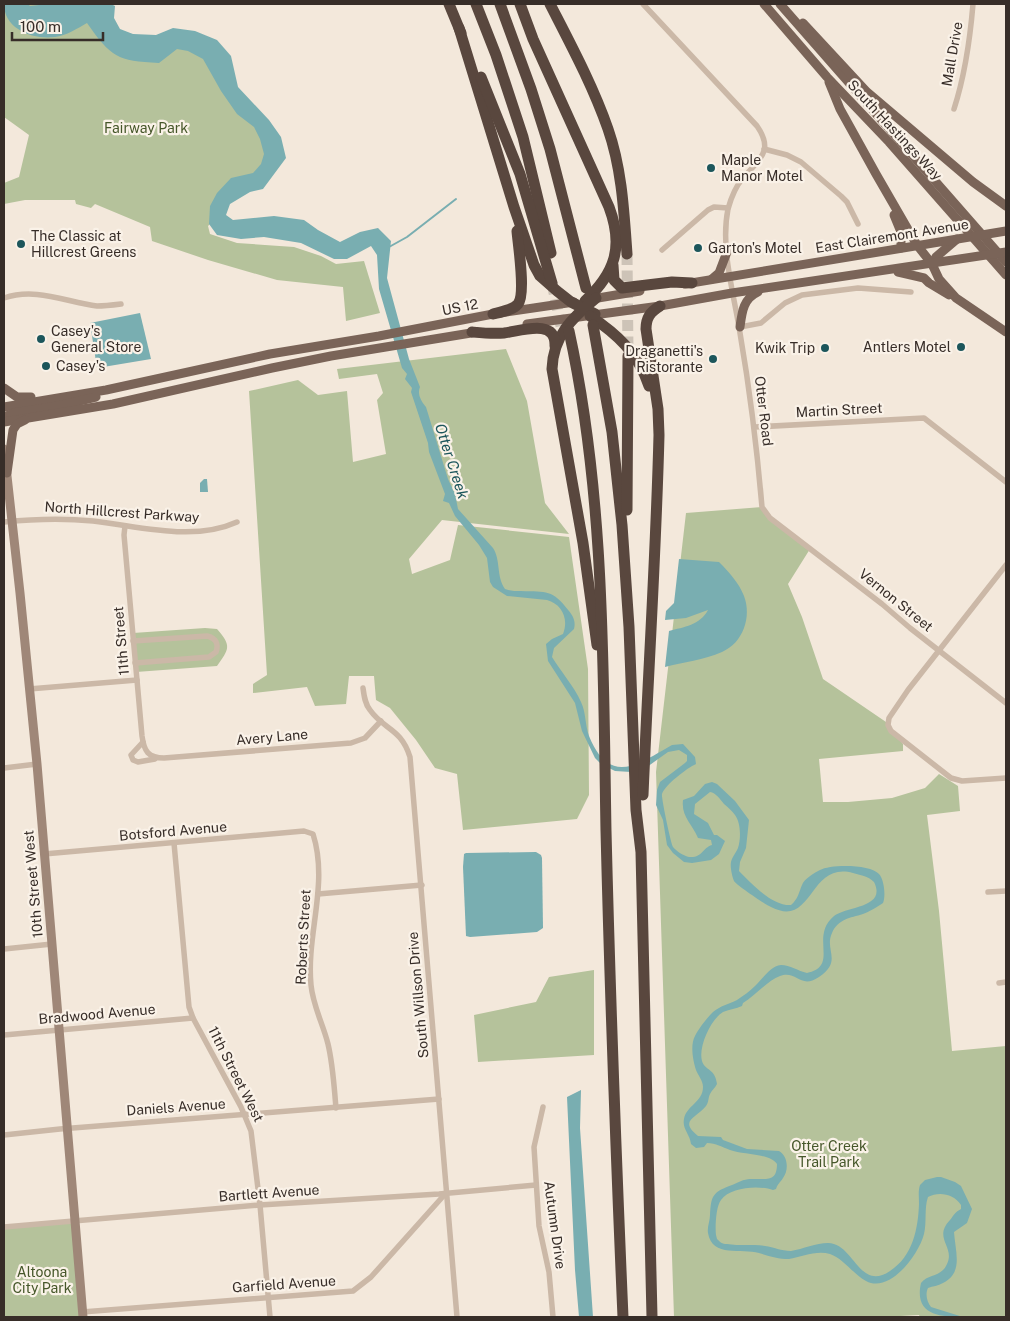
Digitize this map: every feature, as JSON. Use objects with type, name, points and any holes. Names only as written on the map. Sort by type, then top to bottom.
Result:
[{"type":"highway","points":[[449,4],[516,166],[552,284]]},
{"type":"highway","points":[[476,4],[496,55],[523,137],[552,284]]},
{"type":"highway","points":[[500,4],[531,89],[550,149],[612,438],[626,564],[640,735],[639,811],[652,1317]]},
{"type":"highway","points":[[516,4],[612,215],[616,238],[613,265],[614,280],[622,288],[672,282],[692,283]]},
{"type":"highway","points":[[520,4],[533,39]]},
{"type":"highway","points":[[550,4],[583,69],[608,130],[619,173],[627,254]]},
{"type":"highway","points":[[459,28],[534,265],[552,284],[628,346],[638,360],[646,376],[654,407],[659,452]]},
{"type":"highway","points":[[493,314],[513,308],[519,303],[521,297],[520,258],[514,206]]},
{"type":"highway","points":[[604,717],[590,588],[553,374],[553,360],[561,339],[613,265]]},
{"type":"highway","points":[[640,735],[648,675],[654,598],[659,452],[658,409],[646,329],[648,317],[652,311],[660,306]]},
{"type":"highway","points":[[472,332],[497,334],[541,328],[552,333],[555,339],[561,339]]},
{"type":"highway","points":[[561,339],[582,400],[592,479],[602,604],[623,1317]]},
{"type":"highway","points":[[626,564],[628,356]]},
{"type":"main road","name":"South Hastings Way","points":[[764,4],[827,77],[966,223],[1006,262]]},
{"type":"main road","name":"South Hastings Way","points":[[780,4],[966,223],[1006,274]]},
{"type":"main road","points":[[784,4],[867,92],[973,182],[1006,206]]},
{"type":"main road","points":[[827,77],[840,109],[917,245],[932,264],[939,279],[956,298]]},
{"type":"main road","points":[[876,174],[902,232],[901,248]]},
{"type":"main road","name":"East Clairemont Avenue","points":[[548,321],[583,308],[692,283],[1006,232]]},
{"type":"main road","points":[[932,264],[938,255],[957,239]]},
{"type":"main road","points":[[710,280],[720,273],[727,252]]},
{"type":"main road","name":"East Clairemont Avenue","points":[[546,306],[610,312],[660,306],[732,293],[1006,252]]},
{"type":"main road","points":[[888,271],[924,278],[928,283],[956,298],[1006,332]]},
{"type":"main road","points":[[740,327],[744,305],[751,295],[765,289]]},
{"type":"main road","name":"US 12","points":[[4,407],[64,398],[150,381],[270,354],[546,306]]},
{"type":"main road","name":"US 12","points":[[4,422],[154,395],[272,368],[472,332],[548,321]]},
{"type":"main road","points":[[4,417],[12,413],[58,406],[142,387],[168,377]]},
{"type":"main road","points":[[4,388],[17,397],[28,398],[126,382],[150,381]]},
{"type":"main road","points":[[7,473],[13,430],[17,424],[28,418]]},
{"type":"street","points":[[644,4],[758,126],[763,138],[764,149],[760,160],[737,186],[728,208],[714,206],[662,250]]},
{"type":"street","name":"Mall Drive","points":[[954,109],[967,55],[973,4]]},
{"type":"street","points":[[764,149],[787,155],[801,162],[841,196],[851,209],[858,224]]},
{"type":"street","name":"Otter Road","points":[[728,208],[727,252],[732,293],[740,327],[755,427],[762,507],[770,518]]},
{"type":"street","points":[[740,327],[761,323],[784,303],[802,295],[858,288],[911,292]]},
{"type":"street","points":[[4,298],[19,294],[30,294],[48,295],[98,306],[121,304]]},
{"type":"street","name":"Martin Street","points":[[755,427],[924,418],[1006,482]]},
{"type":"street","name":"10th Street West","points":[[4,449],[7,473],[8,521],[37,764],[82,1314]]},
{"type":"street","name":"Vernon Street","points":[[770,518],[1006,702]]},
{"type":"street","name":"North Hillcrest Parkway","points":[[8,521],[63,519],[166,531],[224,528],[237,522]]},
{"type":"street","name":"11th Street","points":[[124,526],[142,742],[147,754]]},
{"type":"street","points":[[1006,565],[908,690],[889,718],[888,724],[891,731],[951,778],[962,781],[1006,778]]},
{"type":"street","points":[[133,641],[207,636],[215,639],[217,643],[216,652],[209,657],[135,663]]},
{"type":"street","points":[[29,689],[137,680]]},
{"type":"street","name":"South Willson Drive","points":[[363,688],[367,706],[375,716],[399,736],[410,757],[457,1317]]},
{"type":"street","name":"Avery Lane","points":[[142,742],[133,752],[132,760],[147,761],[157,758],[351,743],[364,738],[382,721]]},
{"type":"street","name":"Avery Lane","points":[[147,754],[157,758]]},
{"type":"street","points":[[4,768],[37,764]]},
{"type":"street","name":"Botsford Avenue","points":[[44,854],[304,831]]},
{"type":"street","name":"Roberts Street","points":[[304,831],[312,834],[317,848],[318,894],[312,948],[311,984],[318,1018],[332,1060],[336,1108]]},
{"type":"street","name":"11th Street West","points":[[174,843],[187,994],[193,1018],[244,1114],[251,1131],[270,1317]]},
{"type":"street","points":[[318,894],[422,886]]},
{"type":"street","points":[[988,892],[1006,891]]},
{"type":"street","points":[[4,949],[52,944]]},
{"type":"street","points":[[999,983],[1006,982]]},
{"type":"street","name":"Bradwood Avenue","points":[[4,1035],[193,1018]]},
{"type":"street","name":"Daniels Avenue","points":[[4,1134],[439,1099]]},
{"type":"street","name":"Autumn Drive","points":[[543,1107],[534,1147],[539,1226],[549,1272],[553,1317]]},
{"type":"street","name":"Bartlett Avenue","points":[[4,1228],[260,1205],[536,1185]]},
{"type":"street","name":"Garfield Avenue","points":[[82,1314],[353,1291],[371,1278],[446,1193]]},
{"type":"green space","name":"Fairway Park","points":[[4,4],[85,4],[106,32],[197,44],[275,156],[240,188],[208,226],[210,234],[237,243],[294,247],[321,256],[336,264],[364,261],[380,313],[346,321],[343,287],[277,280],[208,260],[152,241],[150,227],[95,204],[91,208],[76,204],[75,200],[25,200],[4,204],[4,183],[19,177],[29,135],[4,117]]},
{"type":"green space","points":[[506,349],[527,401],[545,503],[569,534],[442,520],[409,559],[412,574],[450,560],[458,525],[569,537],[588,669],[589,795],[577,819],[463,830],[457,774],[435,768],[416,740],[390,708],[376,700],[374,676],[349,676],[346,704],[315,706],[307,687],[253,693],[253,684],[267,675],[249,391],[298,380],[318,395],[347,391],[353,462],[386,454],[377,400],[383,393],[377,374],[339,379],[337,369]]},
{"type":"green space","name":"Otter Creek Trail Park","points":[[762,507],[770,518],[810,549],[788,584],[802,617],[823,679],[886,722],[903,744],[903,751],[819,759],[823,802],[892,798],[925,788],[939,774],[958,786],[960,811],[927,815],[939,911],[952,1051],[1006,1046],[1006,1317],[920,1317],[919,1315],[882,1317],[674,1317],[656,772],[686,513]]},
{"type":"green space","points":[[205,628],[217,629],[227,644],[226,651],[217,666],[136,672],[133,633]]},
{"type":"green space","points":[[594,970],[594,1055],[478,1062],[474,1015],[536,1002],[549,977]]},
{"type":"green space","name":"Altoona City Park","points":[[75,1221],[83,1317],[4,1317],[4,1227]]},
{"type":"water","points":[[4,4],[28,4],[30,6],[48,4],[111,4],[115,6],[114,18],[120,29],[133,34],[156,35],[173,28],[195,31],[217,40],[231,56],[238,87],[269,120],[281,137],[286,158],[263,189],[250,192],[230,204],[226,215],[233,220],[274,216],[304,220],[340,242],[360,232],[378,228],[391,241],[387,278],[409,359],[420,387],[420,397],[426,407],[448,479],[455,494],[458,509],[493,548],[497,558],[500,579],[505,589],[548,593],[558,599],[572,615],[574,629],[554,648],[552,657],[581,702],[589,736],[597,752],[606,762],[626,767],[648,759],[672,745],[683,744],[695,757],[696,764],[677,777],[667,786],[662,794],[668,830],[674,849],[685,856],[694,857],[712,845],[711,840],[698,838],[685,816],[683,800],[694,796],[705,784],[712,782],[717,784],[735,801],[749,820],[746,848],[740,862],[739,871],[756,888],[777,902],[791,905],[797,898],[805,881],[825,868],[850,866],[868,868],[879,874],[884,888],[883,903],[867,912],[841,922],[835,928],[830,939],[832,961],[826,971],[819,977],[807,981],[791,975],[775,978],[743,1003],[742,1006],[723,1012],[714,1021],[706,1034],[701,1055],[703,1064],[712,1072],[717,1084],[710,1094],[706,1106],[689,1123],[692,1131],[698,1136],[721,1137],[723,1140],[747,1149],[779,1151],[787,1163],[785,1175],[776,1189],[745,1188],[731,1192],[721,1200],[717,1212],[716,1231],[717,1239],[724,1244],[760,1245],[791,1251],[828,1243],[837,1245],[844,1250],[864,1271],[871,1275],[880,1276],[898,1265],[913,1241],[917,1223],[920,1185],[925,1180],[941,1177],[961,1186],[972,1209],[967,1223],[954,1232],[956,1267],[950,1279],[928,1288],[927,1295],[931,1307],[963,1317],[945,1316],[930,1312],[921,1301],[920,1293],[921,1283],[941,1272],[949,1259],[943,1233],[945,1227],[957,1211],[961,1209],[961,1205],[954,1198],[941,1194],[928,1197],[924,1234],[916,1252],[894,1277],[875,1284],[857,1275],[840,1259],[830,1254],[814,1253],[785,1259],[759,1253],[721,1249],[715,1246],[708,1233],[711,1203],[714,1195],[743,1180],[769,1179],[775,1175],[777,1164],[769,1158],[735,1152],[713,1144],[707,1143],[704,1147],[696,1148],[691,1144],[684,1126],[685,1115],[698,1100],[702,1092],[703,1085],[696,1070],[692,1048],[693,1040],[703,1023],[713,1012],[744,995],[770,970],[777,966],[788,966],[807,973],[817,969],[822,964],[824,933],[827,924],[834,916],[870,902],[875,897],[877,891],[874,882],[861,875],[838,872],[827,876],[804,903],[796,909],[785,911],[771,907],[734,881],[731,864],[739,844],[740,831],[738,822],[735,815],[716,795],[710,792],[695,804],[694,814],[708,823],[714,835],[725,841],[719,854],[711,860],[692,863],[684,862],[673,853],[667,845],[663,820],[656,805],[657,790],[660,782],[687,761],[687,755],[679,750],[668,752],[647,767],[631,772],[615,771],[601,764],[595,758],[582,731],[575,703],[548,661],[546,644],[563,634],[565,618],[563,613],[557,605],[547,600],[507,596],[493,587],[490,582],[487,558],[479,545],[455,516],[449,503],[443,501],[445,494],[429,452],[428,443],[411,392],[412,388],[405,379],[407,374],[402,368],[379,289],[377,255],[371,246],[347,259],[334,259],[301,243],[264,237],[241,239],[217,235],[209,224],[210,206],[217,193],[231,178],[253,173],[261,164],[264,154],[254,127],[237,114],[221,91],[203,59],[188,51],[177,49],[159,63],[133,61],[116,55],[109,50],[87,23],[72,32],[59,36],[38,37],[21,31],[14,26],[5,13]]},
{"type":"water","points":[[140,313],[151,359],[97,368],[90,323]]},
{"type":"water","points":[[207,479],[208,492],[200,492],[200,483]]},
{"type":"water","points":[[679,559],[719,562],[742,591],[746,604],[746,621],[740,636],[729,648],[722,652],[665,667],[669,631],[686,627],[696,622],[708,610],[686,618],[665,620],[666,611],[674,603]]},
{"type":"water","points":[[536,852],[542,858],[543,928],[537,932],[466,936],[464,854]]},
{"type":"water","points":[[581,1090],[580,1128],[593,1317],[579,1317],[575,1270],[567,1097]]},
{"type":"waterway","points":[[389,247],[407,237],[456,199]]},
{"type":"tunnel","points":[[627,254],[628,354]]},
{"type":"tunnel","points":[[552,283],[564,340]]},
{"type":"place","name":"Maple Manor Motel","points":[[711,168]]},
{"type":"place","name":"The Classic at Hillcrest Greens","points":[[21,244]]},
{"type":"place","name":"Garton's Motel","points":[[698,248]]},
{"type":"place","name":"Casey's General Store","points":[[41,339]]},
{"type":"place","name":"Antlers Motel","points":[[961,347]]},
{"type":"place","name":"Kwik Trip","points":[[825,348]]},
{"type":"place","name":"Draganetti's Ristorante","points":[[713,359]]},
{"type":"place","name":"Casey's","points":[[46,366]]},
{"type":"water label","name":"Otter Creek","points":[[452,461]]}]
